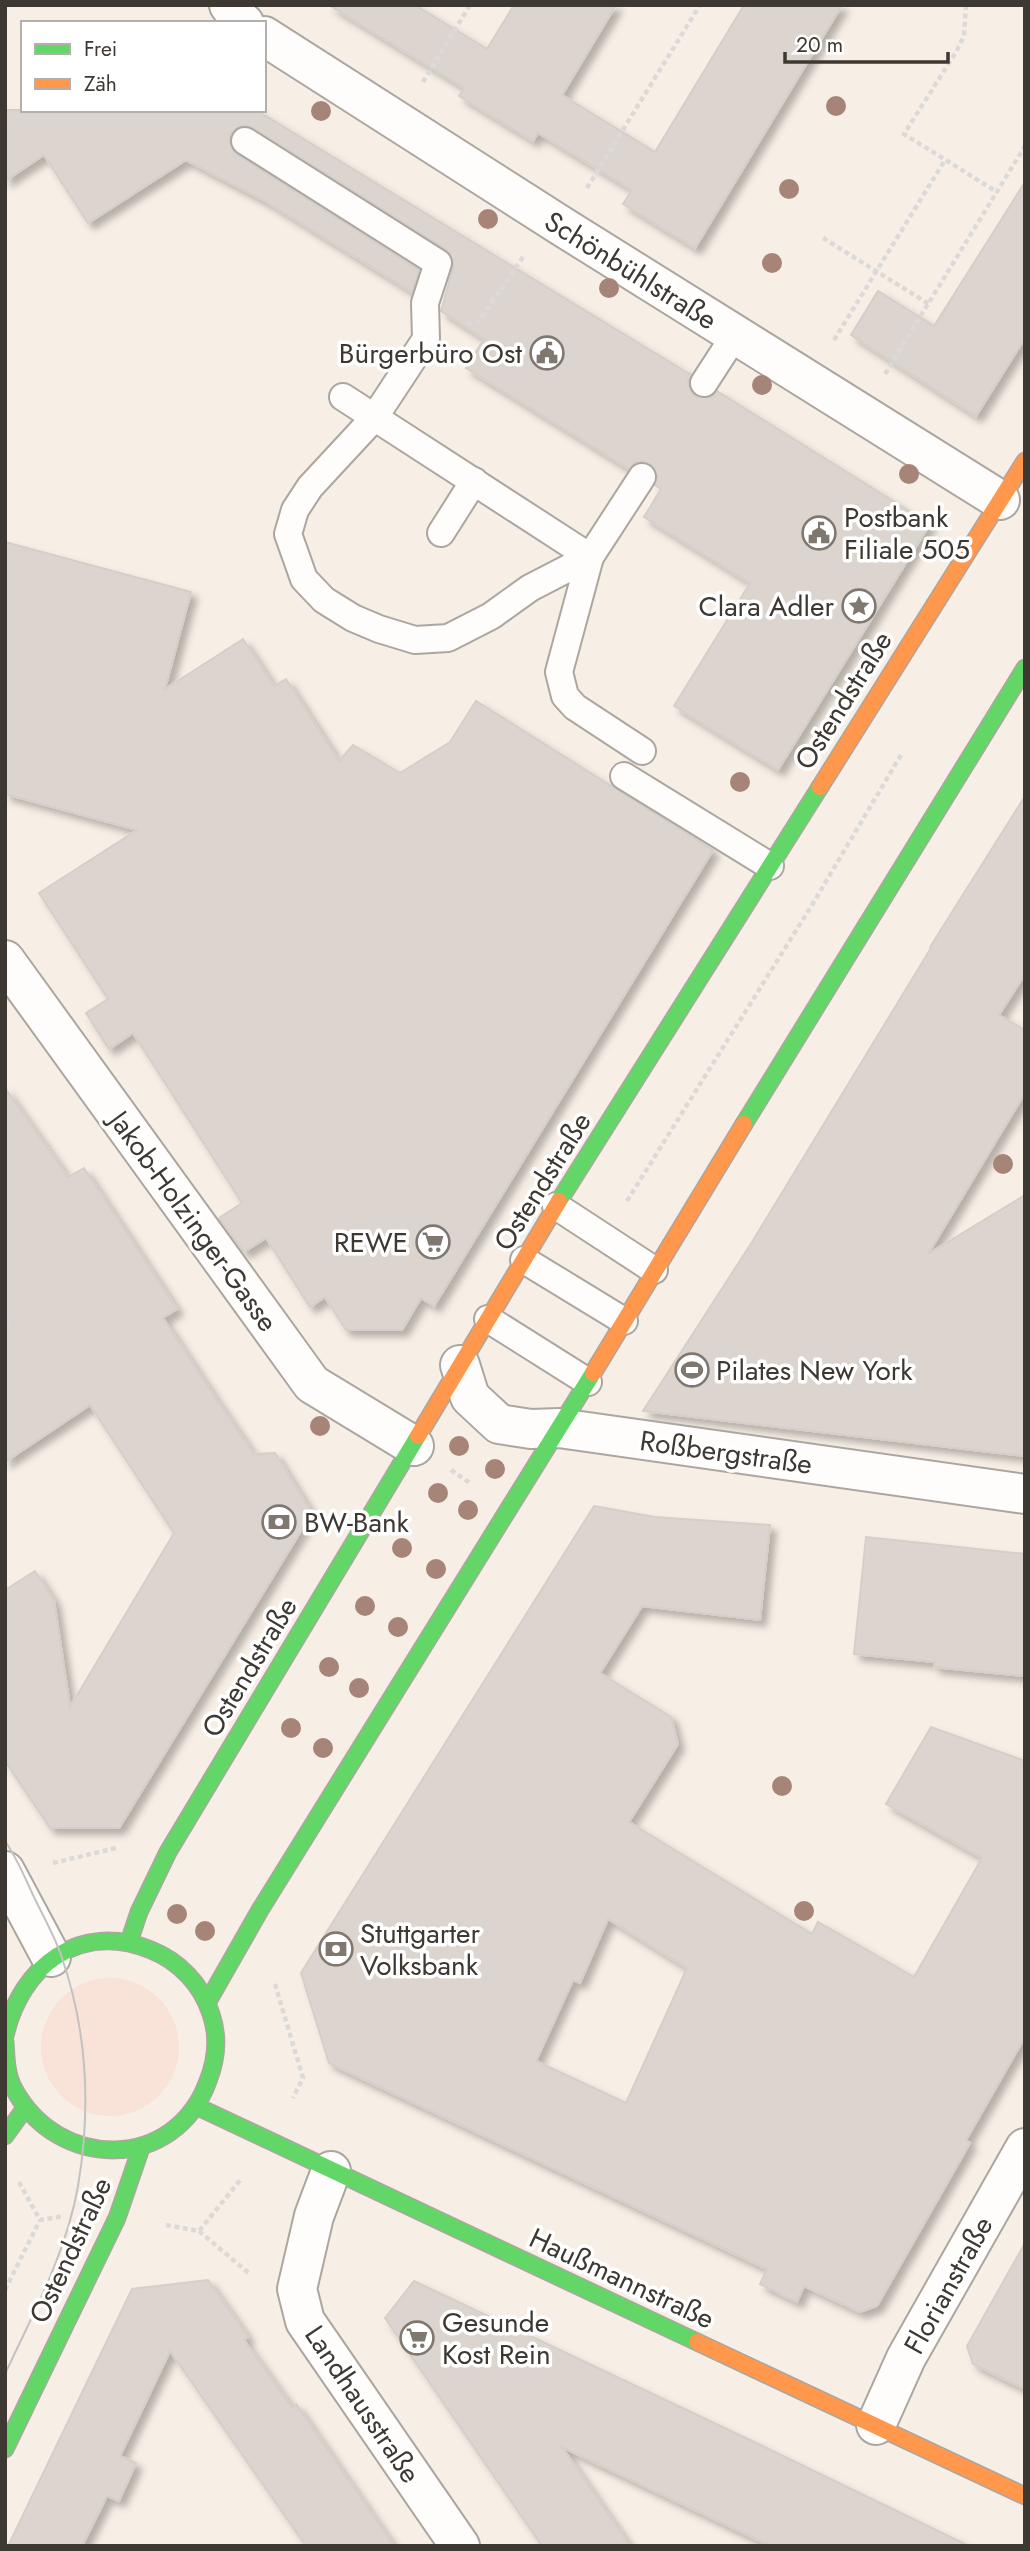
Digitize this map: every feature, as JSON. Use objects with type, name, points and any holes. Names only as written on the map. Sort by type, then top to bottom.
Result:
[{"type":"street","points":[[229,5],[242,21]]},
{"type":"street","name":"Schönbühlstraße","points":[[266,37],[563,228],[1000,500]]},
{"type":"street","name":"Ostendstraße","points":[[129,1942],[139,1912],[168,1852],[556,1206],[1025,461]]},
{"type":"street","points":[[207,2003],[267,1898],[588,1382],[654,1270],[1025,668]]},
{"type":"street","name":"Jakob-Holzinger-Gasse","points":[[5,960],[312,1384],[414,1446]]},
{"type":"street","name":"Roßbergstraße","points":[[460,1365],[470,1397],[499,1424],[531,1429],[559,1428],[1025,1494]]},
{"type":"street","points":[[5,1871],[51,1957]]},
{"type":"street","points":[[5,2036],[7,2021],[16,2000],[33,1974],[51,1957],[95,1941],[129,1942],[153,1949],[173,1961],[193,1979],[207,2003],[215,2026],[217,2053],[211,2081],[198,2107],[164,2138],[141,2148],[113,2152],[82,2148],[49,2132],[25,2108],[10,2077],[5,2042]]},
{"type":"street","name":"Haußmannstraße","points":[[198,2107],[1025,2496]]},
{"type":"street","points":[[5,2136],[25,2108]]},
{"type":"street","name":"Ostendstraße","points":[[5,2448],[117,2218],[141,2148]]},
{"type":"street","name":"Florianstraße","points":[[876,2425],[906,2358],[1025,2148]]},
{"type":"street","name":"Landhausstraße","points":[[331,2171],[314,2216],[297,2289],[305,2321],[460,2546]]},
{"type":"lane","points":[[245,141],[438,263],[425,303],[426,339],[374,418],[310,487],[295,510],[288,534],[304,579],[324,600],[353,618],[379,629],[415,640],[448,638],[491,616],[530,588],[590,556]]},
{"type":"lane","points":[[704,383],[735,335]]},
{"type":"lane","points":[[343,397],[590,556]]},
{"type":"lane","points":[[642,477],[590,556],[559,672],[565,696],[575,707],[642,751]]},
{"type":"lane","points":[[441,533],[474,481]]},
{"type":"lane","points":[[624,776],[767,870]]},
{"type":"lane","points":[[556,1206],[654,1270]]},
{"type":"lane","points":[[523,1261],[624,1321]]},
{"type":"lane","points":[[488,1319],[588,1382]]},
{"type":"path","points":[[399,121],[470,5]]},
{"type":"path","points":[[563,228],[699,5]]},
{"type":"path","points":[[967,5],[964,36],[904,134],[997,192]]},
{"type":"path","points":[[861,414],[1025,146]]},
{"type":"path","points":[[809,381],[945,160]]},
{"type":"path","points":[[824,238],[929,304]]},
{"type":"path","points":[[479,320],[513,272]]},
{"type":"path","points":[[604,1237],[812,905],[904,749]]},
{"type":"path","points":[[767,870],[812,905],[860,936]]},
{"type":"path","points":[[414,1446],[509,1508]]},
{"type":"path","points":[[5,2290],[40,2220]]},
{"type":"shaded area","points":[[110,1978],[137,1983],[159,1998],[174,2020],[179,2047],[174,2074],[159,2096],[137,2111],[110,2116],[83,2111],[61,2096],[46,2074],[41,2047],[46,2020],[61,1998],[83,1983]]},
{"type":"building","points":[[329,5],[415,5],[487,49],[514,5],[616,5],[562,95],[655,152],[744,5],[842,5],[695,248],[623,204],[632,190],[538,133],[533,141],[459,96],[464,88]]},
{"type":"building","points":[[5,110],[259,112],[691,375],[688,382],[696,397],[711,397],[717,391],[930,524],[778,770],[674,706],[750,583],[644,517],[661,489],[655,485],[658,477],[651,464],[642,461],[634,463],[629,469],[466,368],[484,339],[441,311],[453,267],[453,260],[447,250],[246,125],[231,133],[229,141],[236,154],[419,270],[412,292],[265,201],[186,160],[88,223],[44,155],[5,181]]},
{"type":"building","points":[[1025,182],[1025,338],[976,416],[851,335],[878,291],[934,326]]},
{"type":"building","points":[[5,542],[191,592],[165,689],[243,639],[274,686],[286,679],[339,761],[353,745],[400,773],[450,742],[476,701],[713,850],[434,1306],[421,1298],[402,1330],[346,1330],[325,1297],[310,1307],[266,1238],[244,1252],[219,1218],[242,1203],[133,1033],[109,1049],[86,1013],[108,999],[39,893],[137,830],[5,794]]},
{"type":"building","points":[[1025,796],[1025,974],[999,1015],[1025,1030],[1025,1093],[928,1254],[1025,1195],[1025,1456],[643,1411],[752,1242],[930,947]]},
{"type":"building","points":[[5,1088],[68,1177],[84,1168],[177,1309],[163,1318],[217,1400],[254,1454],[275,1453],[312,1513],[119,1828],[50,1828],[5,1761],[5,1590],[35,1571],[54,1600],[70,1707],[174,1533],[90,1405],[5,1462]]},
{"type":"building","points":[[594,1506],[655,1517],[770,1525],[760,1620],[642,1606],[600,1673],[671,1717],[678,1744],[629,1822],[812,1934],[818,1922],[914,1977],[982,1858],[886,1804],[931,1727],[1025,1761],[1025,2037],[966,2140],[970,2143],[877,2306],[860,2312],[804,2286],[797,2302],[760,2284],[767,2269],[329,2063],[301,1973]],"holes":[[[608,1919],[687,1968],[626,2103],[536,2061],[573,1980],[580,1983]]]},
{"type":"building","points":[[866,1537],[1025,1554],[1025,1676],[934,1667],[935,1662],[854,1654]]},
{"type":"building","points":[[1025,2243],[1025,2389],[973,2364],[967,2346]]},
{"type":"building","points":[[208,2280],[248,2337],[244,2340],[292,2407],[296,2404],[394,2546],[306,2546],[170,2351],[120,2456],[136,2463],[119,2501],[107,2496],[82,2546],[8,2546],[132,2289]]},
{"type":"building","points":[[414,2281],[969,2546],[771,2546],[562,2447],[630,2546],[542,2546],[385,2318]]},
{"type":"tram line","points":[[5,1841],[55,1940],[70,1983],[81,2040],[85,2099],[82,2157],[73,2210],[48,2282],[5,2374]]},
{"type":"tram line","points":[[5,1989],[5,2036]]},
{"type":"traffic: fast","points":[[744,1124],[1025,668]]},
{"type":"traffic: fast","points":[[559,1201],[820,787]]},
{"type":"traffic: fast","points":[[207,2003],[260,1910],[593,1373]]},
{"type":"traffic: fast","points":[[129,1942],[139,1912],[168,1852],[418,1436]]},
{"type":"traffic: fast","points":[[5,2036],[24,1989],[39,1970],[57,1956],[77,1946],[100,1941],[125,1942],[161,1955],[188,1975],[207,2003],[214,2023],[216,2048],[208,2081],[192,2111],[170,2132],[144,2145],[115,2150],[86,2146],[58,2135],[34,2116],[11,2084],[5,2042]]},
{"type":"traffic: fast","points":[[198,2107],[697,2342]]},
{"type":"traffic: fast","points":[[5,2136],[25,2108]]},
{"type":"traffic: fast","points":[[5,2449],[117,2218],[141,2148]]},
{"type":"traffic: slow","points":[[820,787],[1025,461]]},
{"type":"traffic: slow","points":[[593,1373],[744,1124]]},
{"type":"traffic: slow","points":[[418,1436],[559,1201]]},
{"type":"traffic: slow","points":[[697,2342],[1025,2496]]},
{"type":"place","name":"Bürgerbüro Ost","points":[[547,353]]},
{"type":"place","name":"Postbank Filiale 505","points":[[819,533]]},
{"type":"place","name":"Clara Adler","points":[[859,606]]},
{"type":"place","name":"REWE","points":[[433,1242]]},
{"type":"place","name":"Pilates New York","points":[[692,1370]]},
{"type":"place","name":"BW-Bank","points":[[279,1522]]},
{"type":"place","name":"Stuttgarter Volksbank","points":[[336,1949]]},
{"type":"place","name":"Gesunde Kost Rein","points":[[417,2338]]}]
